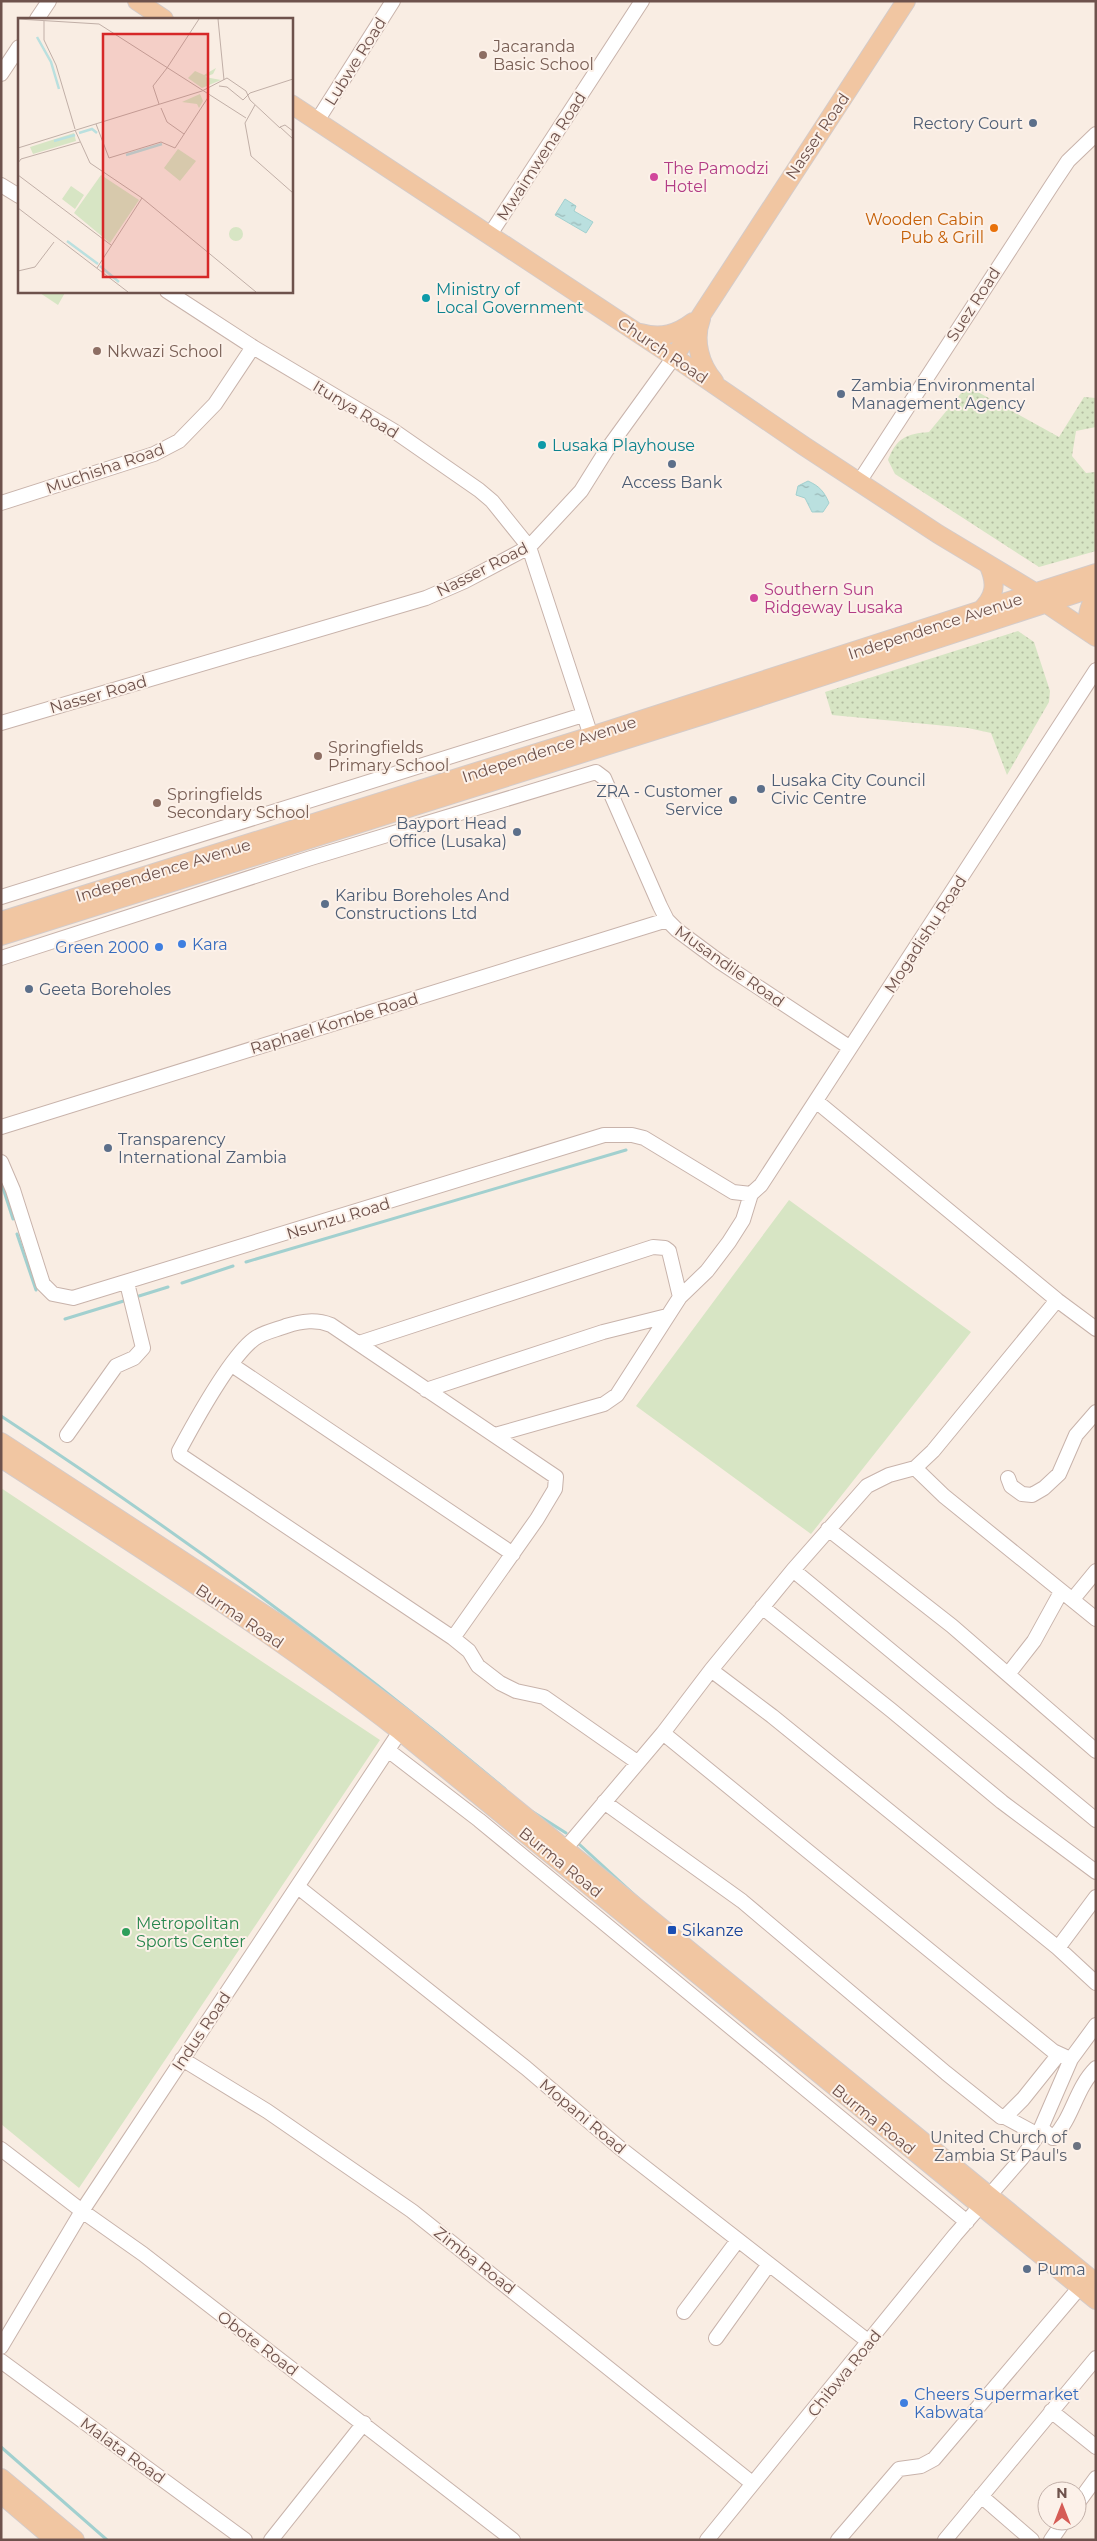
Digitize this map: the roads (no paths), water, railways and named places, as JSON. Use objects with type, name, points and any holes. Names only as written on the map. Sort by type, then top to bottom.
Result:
[{"type":"main road","name":"Nasser Road","points":[[674,357],[906,1]]},
{"type":"main road","points":[[143,3],[163,18]]},
{"type":"main road","name":"Church Road","points":[[292,105],[674,357],[859,482],[1041,599],[1092,635]]},
{"type":"main road","points":[[636,332],[654,337],[675,334],[692,323],[706,307]]},
{"type":"main road","points":[[706,307],[699,332],[701,359],[708,375],[720,388]]},
{"type":"main road","points":[[979,612],[991,597],[995,588],[994,578],[988,564]]},
{"type":"main road","name":"Independence Avenue","points":[[1,936],[1041,599],[1096,573]]},
{"type":"main road","name":"Independence Avenue","points":[[1,921],[979,612],[1096,588]]},
{"type":"main road","points":[[1092,635],[1087,617],[1089,606],[1096,596]]},
{"type":"main road","name":"Burma Road","points":[[1,1442],[279,1624],[1088,2285],[1096,2300]]},
{"type":"main road","name":"Burma Road","points":[[1,1458],[242,1616],[404,1726],[565,1849],[984,2201]]},
{"type":"main road","points":[[1,2478],[75,2540]]},
{"type":"main road","points":[[1,2494],[54,2540]]},
{"type":"street","points":[[38,18],[48,1]]},
{"type":"street","name":"Lubwe Road","points":[[317,121],[393,1]]},
{"type":"street","name":"Mwaimwena Road","points":[[489,236],[642,1]]},
{"type":"street","points":[[1,74],[18,48]]},
{"type":"street","name":"Suez Road","points":[[859,482],[1052,185],[1074,154],[1096,134]]},
{"type":"street","points":[[1,184],[18,195]]},
{"type":"street","name":"Itunya Road","points":[[169,292],[253,347],[394,431],[479,490],[492,501],[529,548]]},
{"type":"street","name":"Muchisha Road","points":[[1,503],[147,456],[179,441],[215,404],[253,347]]},
{"type":"street","name":"Nasser Road","points":[[1,723],[426,598],[465,581],[529,548],[582,491],[606,451],[674,357]]},
{"type":"street","points":[[529,548],[591,736]]},
{"type":"street","name":"Mogadishu Road","points":[[751,1194],[761,1185],[816,1101],[848,1047],[1096,670]]},
{"type":"street","points":[[1,897],[583,714]]},
{"type":"street","name":"Musandile Road","points":[[1,958],[311,858],[596,772],[604,778],[667,920],[677,930],[720,962],[848,1047]]},
{"type":"street","name":"Raphael Kombe Road","points":[[1,1126],[667,920]]},
{"type":"street","points":[[816,1101],[1058,1300],[1096,1329]]},
{"type":"street","name":"Nsunzu Road","points":[[1,1162],[13,1190],[40,1277],[48,1290],[62,1298],[73,1298],[127,1283],[604,1135],[621,1134],[644,1138],[733,1192],[751,1194]]},
{"type":"street","points":[[495,1435],[611,1400],[624,1387],[680,1297],[714,1264],[743,1220],[751,1194]]},
{"type":"street","points":[[359,1343],[653,1247],[669,1251],[680,1297]]},
{"type":"street","points":[[67,1435],[116,1366],[134,1358],[143,1348],[127,1283]]},
{"type":"street","points":[[565,1849],[663,1733],[711,1670],[828,1529],[867,1486],[889,1475],[915,1468],[945,1438],[1058,1300]]},
{"type":"street","points":[[426,1390],[603,1332],[667,1316]]},
{"type":"street","points":[[452,1638],[513,1554],[555,1489],[556,1480],[554,1474],[331,1325],[321,1321],[309,1321],[278,1329],[254,1339],[232,1365],[200,1414],[179,1451],[180,1455],[452,1638],[469,1651],[478,1666],[500,1683],[516,1691],[544,1697],[637,1762]]},
{"type":"street","points":[[232,1365],[513,1554]]},
{"type":"street","points":[[1008,1478],[1011,1486],[1022,1494],[1032,1495],[1044,1488],[1059,1474],[1076,1435],[1096,1412]]},
{"type":"street","points":[[915,1468],[944,1496],[1096,1619]]},
{"type":"street","points":[[828,1529],[1009,1673],[1029,1695],[1096,1751]]},
{"type":"street","points":[[793,1570],[1096,1820]]},
{"type":"street","points":[[1009,1673],[1067,1596],[1096,1571]]},
{"type":"street","points":[[762,1607],[884,1704],[1002,1802],[1096,1872]]},
{"type":"street","points":[[711,1670],[772,1716],[1058,1948],[1096,1983]]},
{"type":"street","name":"Indus Road","points":[[1,2347],[82,2211],[404,1726]]},
{"type":"street","points":[[663,1733],[1065,2056]]},
{"type":"street","points":[[389,1751],[486,1826],[967,2222]]},
{"type":"street","points":[[604,1802],[742,1901],[1001,2117],[1053,2138],[1065,2126],[1075,2098],[1096,2068]]},
{"type":"street","name":"Mopani Road","points":[[298,1887],[526,2068],[620,2148],[869,2342]]},
{"type":"street","points":[[1058,1948],[1096,1897]]},
{"type":"street","points":[[1005,2117],[1096,2025]]},
{"type":"street","name":"Chibwa Road","points":[[707,2540],[1039,2132],[1065,2056]]},
{"type":"street","name":"Zimba Road","points":[[182,2059],[275,2116],[412,2211],[752,2483]]},
{"type":"street","name":"Obote Road","points":[[1,2149],[82,2211],[143,2254],[513,2540]]},
{"type":"street","points":[[684,2312],[738,2240]]},
{"type":"street","points":[[716,2338],[769,2264]]},
{"type":"street","points":[[838,2540],[899,2469],[921,2466],[934,2459],[1088,2285]]},
{"type":"street","points":[[945,2540],[1096,2358]]},
{"type":"street","name":"Malata Road","points":[[1,2361],[245,2540]]},
{"type":"street","points":[[1052,2411],[1096,2447]]},
{"type":"street","points":[[271,2540],[364,2423]]},
{"type":"street","points":[[1087,2490],[1096,2478]]},
{"type":"street","points":[[981,2496],[1032,2540]]},
{"type":"water","points":[[565,199],[576,206],[574,211],[593,222],[586,233],[555,215]]},
{"type":"water","points":[[808,481],[821,489],[829,503],[823,512],[812,512],[805,498],[796,495],[798,486]]},
{"type":"waterway","points":[[246,1262],[626,1150]]},
{"type":"waterway","points":[[1,1182],[13,1219]]},
{"type":"waterway","points":[[17,1234],[36,1290]]},
{"type":"waterway","points":[[182,1283],[233,1266]]},
{"type":"waterway","points":[[139,1296],[168,1287]]},
{"type":"waterway","points":[[65,1319],[127,1300]]},
{"type":"waterway","points":[[1,1416],[131,1504],[259,1595],[384,1690],[505,1789]]},
{"type":"waterway","points":[[533,1812],[566,1833]]},
{"type":"waterway","points":[[579,1844],[639,1899]]},
{"type":"waterway","points":[[1,2447],[107,2540]]},
{"type":"place","name":"Jacaranda Basic School","points":[[483,55]]},
{"type":"place","name":"Rectory Court","points":[[1033,123]]},
{"type":"place","name":"The Pamodzi Hotel","points":[[654,177]]},
{"type":"place","name":"Wooden Cabin Pub & Grill","points":[[994,228]]},
{"type":"place","name":"Ministry of Local Government","points":[[426,298]]},
{"type":"place","name":"Nkwazi School","points":[[97,351]]},
{"type":"place","name":"Zambia Environmental Management Agency","points":[[841,394]]},
{"type":"place","name":"Lusaka Playhouse","points":[[542,445]]},
{"type":"place","name":"Access Bank","points":[[672,464]]},
{"type":"place","name":"Southern Sun Ridgeway Lusaka","points":[[754,598]]},
{"type":"place","name":"Springfields Primary School","points":[[318,756]]},
{"type":"place","name":"Lusaka City Council Civic Centre","points":[[761,789]]},
{"type":"place","name":"ZRA - Customer Service","points":[[733,800]]},
{"type":"place","name":"Springfields Secondary School","points":[[157,803]]},
{"type":"place","name":"Bayport Head Office (Lusaka)","points":[[517,832]]},
{"type":"place","name":"Karibu Boreholes And Constructions Ltd","points":[[325,904]]},
{"type":"place","name":"Kara","points":[[182,944]]},
{"type":"place","name":"Green 2000","points":[[159,947]]},
{"type":"place","name":"Geeta Boreholes","points":[[29,989]]},
{"type":"place","name":"Transparency International Zambia","points":[[108,1148]]},
{"type":"place","name":"Sikanze","points":[[672,1930]]},
{"type":"place","name":"Metropolitan Sports Center","points":[[126,1932]]},
{"type":"place","name":"United Church of Zambia St Paul's","points":[[1077,2146]]},
{"type":"place","name":"Puma","points":[[1027,2269]]},
{"type":"place","name":"Cheers Supermarket Kabwata","points":[[904,2403]]}]
